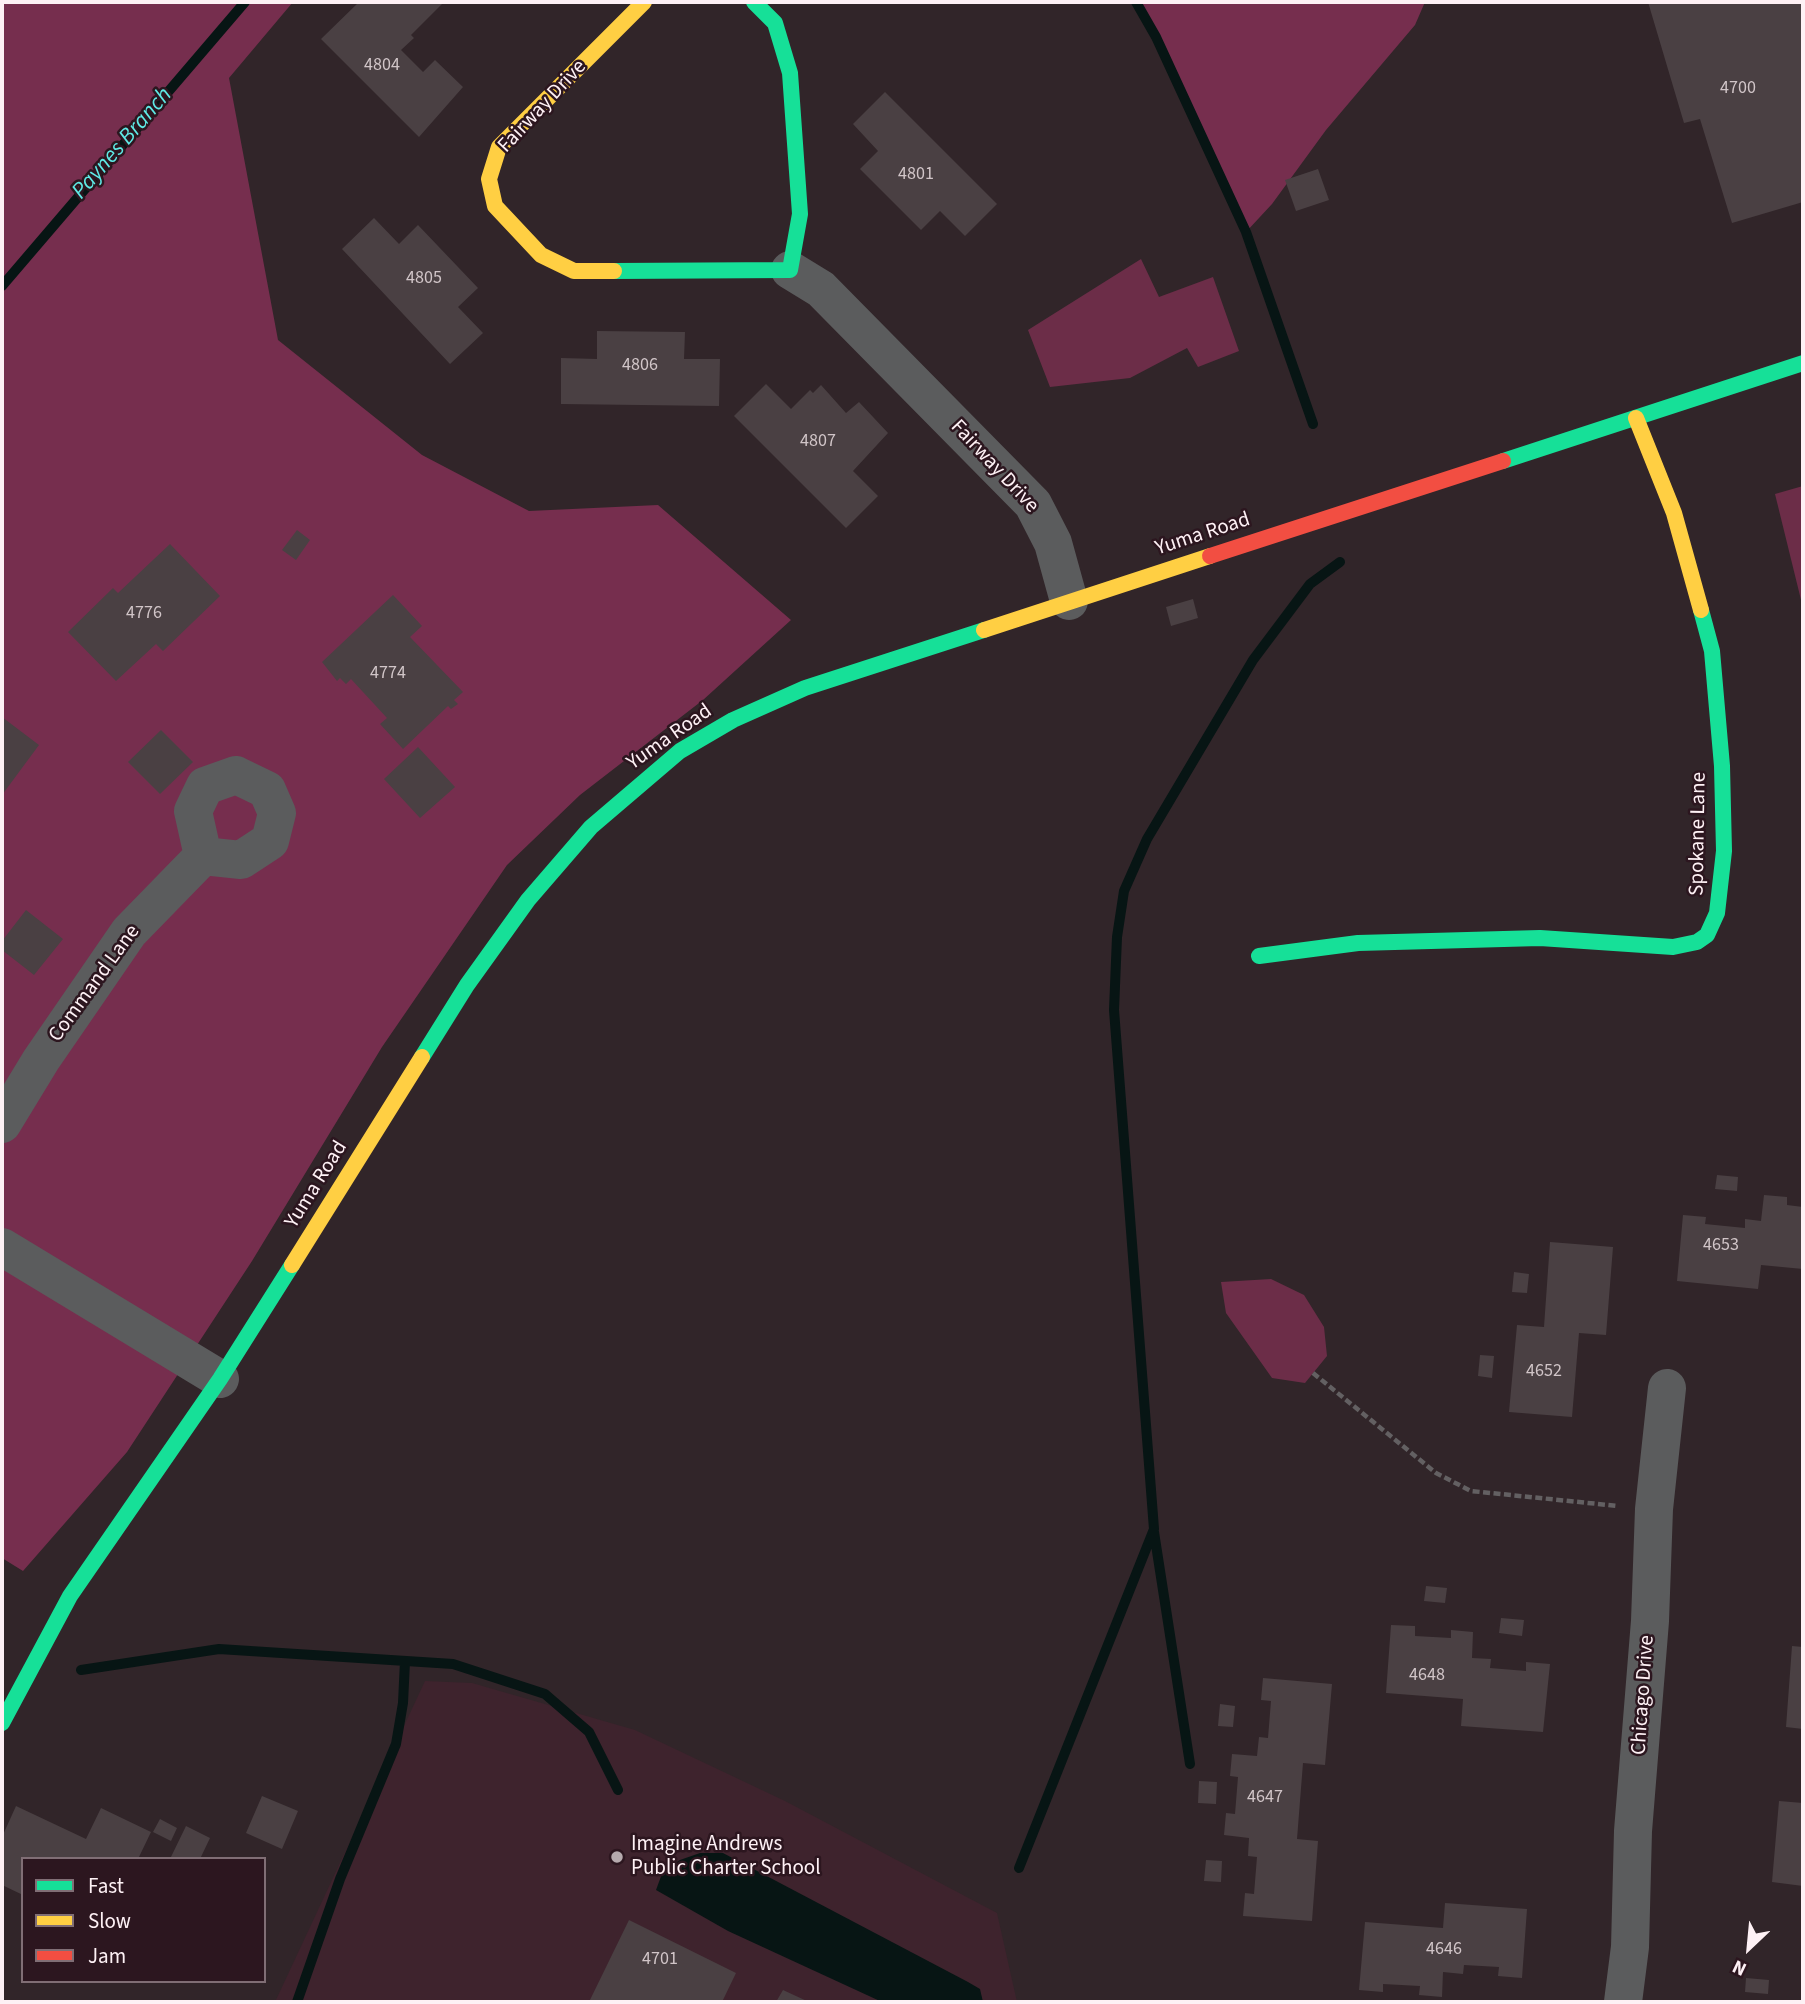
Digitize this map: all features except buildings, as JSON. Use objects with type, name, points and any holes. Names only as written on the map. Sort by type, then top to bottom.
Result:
[{"type":"street","name":"Fairway Drive","points":[[644,2],[499,147],[489,179],[495,206],[541,255],[574,271],[790,270],[821,289],[1033,503],[1053,543],[1069,601]]},
{"type":"street","points":[[754,2],[775,23],[790,73],[800,214],[790,270]]},
{"type":"street","name":"Yuma Road","points":[[2,1723],[70,1596],[220,1379],[467,985],[528,901],[591,827],[680,751],[733,720],[805,688],[1803,363]]},
{"type":"street","name":"Spokane Lane","points":[[1259,956],[1358,943],[1540,938],[1673,947],[1697,942],[1707,935],[1717,914],[1724,851],[1722,766],[1712,651],[1674,513],[1636,418]]},
{"type":"street","name":"Command Lane","points":[[2,1124],[41,1060],[129,932],[203,856]]},
{"type":"street","points":[[2,1247],[220,1379]]},
{"type":"street","name":"Chicago Drive","points":[[1623,2002],[1630,1947],[1633,1831],[1650,1621],[1654,1509],[1667,1388]]},
{"type":"path","points":[[1313,1373],[1436,1473],[1471,1491],[1654,1509]]},
{"type":"shaded area","points":[[2,2],[293,2],[229,78],[278,340],[422,455],[529,511],[658,505],[791,620],[703,700],[580,795],[507,865],[382,1047],[252,1261],[127,1452],[23,1571],[2,1558]]},
{"type":"shaded area","points":[[1136,2],[1425,2],[1415,25],[1326,130],[1272,204],[1246,232],[1156,37]]},
{"type":"shaded area","points":[[1141,259],[1159,297],[1213,277],[1239,351],[1198,367],[1187,348],[1130,378],[1050,387],[1028,330]]},
{"type":"shaded area","points":[[1803,486],[1803,608],[1775,494]]},
{"type":"shaded area","points":[[1271,1279],[1304,1295],[1324,1327],[1327,1356],[1305,1383],[1272,1378],[1226,1313],[1221,1282]]},
{"type":"shaded area","name":"Imagine Andrews Public Charter School","points":[[425,1681],[472,1683],[635,1730],[785,1801],[997,1913],[1017,2002],[275,2002]]},
{"type":"shaded area","points":[[700,1853],[723,1853],[968,1982],[980,1989],[983,2002],[882,2002],[728,1931],[656,1890],[663,1871],[680,1860]]},
{"type":"waterway","name":"Paynes Branch","points":[[2,286],[245,2]]},
{"type":"waterway","points":[[1136,2],[1156,37],[1246,232],[1313,424]]},
{"type":"waterway","points":[[1019,1868],[1154,1529],[1114,1010],[1117,937],[1124,891],[1147,839],[1253,660],[1310,584],[1340,562]]},
{"type":"waterway","points":[[1154,1532],[1190,1764]]},
{"type":"waterway","points":[[81,1670],[219,1649],[453,1664],[545,1694],[589,1732],[618,1790]]},
{"type":"waterway","points":[[297,2002],[340,1879],[396,1744],[403,1703],[405,1661]]},
{"type":"traffic: fast","points":[[614,271],[790,270],[800,214],[790,73],[775,23],[754,2]]},
{"type":"traffic: fast","points":[[1503,461],[1803,363]]},
{"type":"traffic: fast","points":[[1259,956],[1358,943],[1540,938],[1673,947],[1697,942],[1707,935],[1717,913],[1724,851],[1722,766],[1712,651],[1701,610]]},
{"type":"traffic: fast","points":[[422,1057],[467,985],[528,900],[591,827],[680,751],[733,720],[805,688],[984,630]]},
{"type":"traffic: fast","points":[[2,1723],[70,1596],[220,1379],[292,1265]]},
{"type":"traffic: slow","points":[[614,271],[574,271],[541,255],[495,206],[489,179],[499,147],[644,2]]},
{"type":"traffic: slow","points":[[1636,418],[1674,513],[1701,610]]},
{"type":"traffic: slow","points":[[984,630],[1210,556]]},
{"type":"traffic: slow","points":[[292,1265],[422,1057]]},
{"type":"traffic: jam","points":[[1210,556],[1503,461]]},
{"type":"place","name":"Imagine Andrews Public Charter School","points":[[617,1857]]}]
